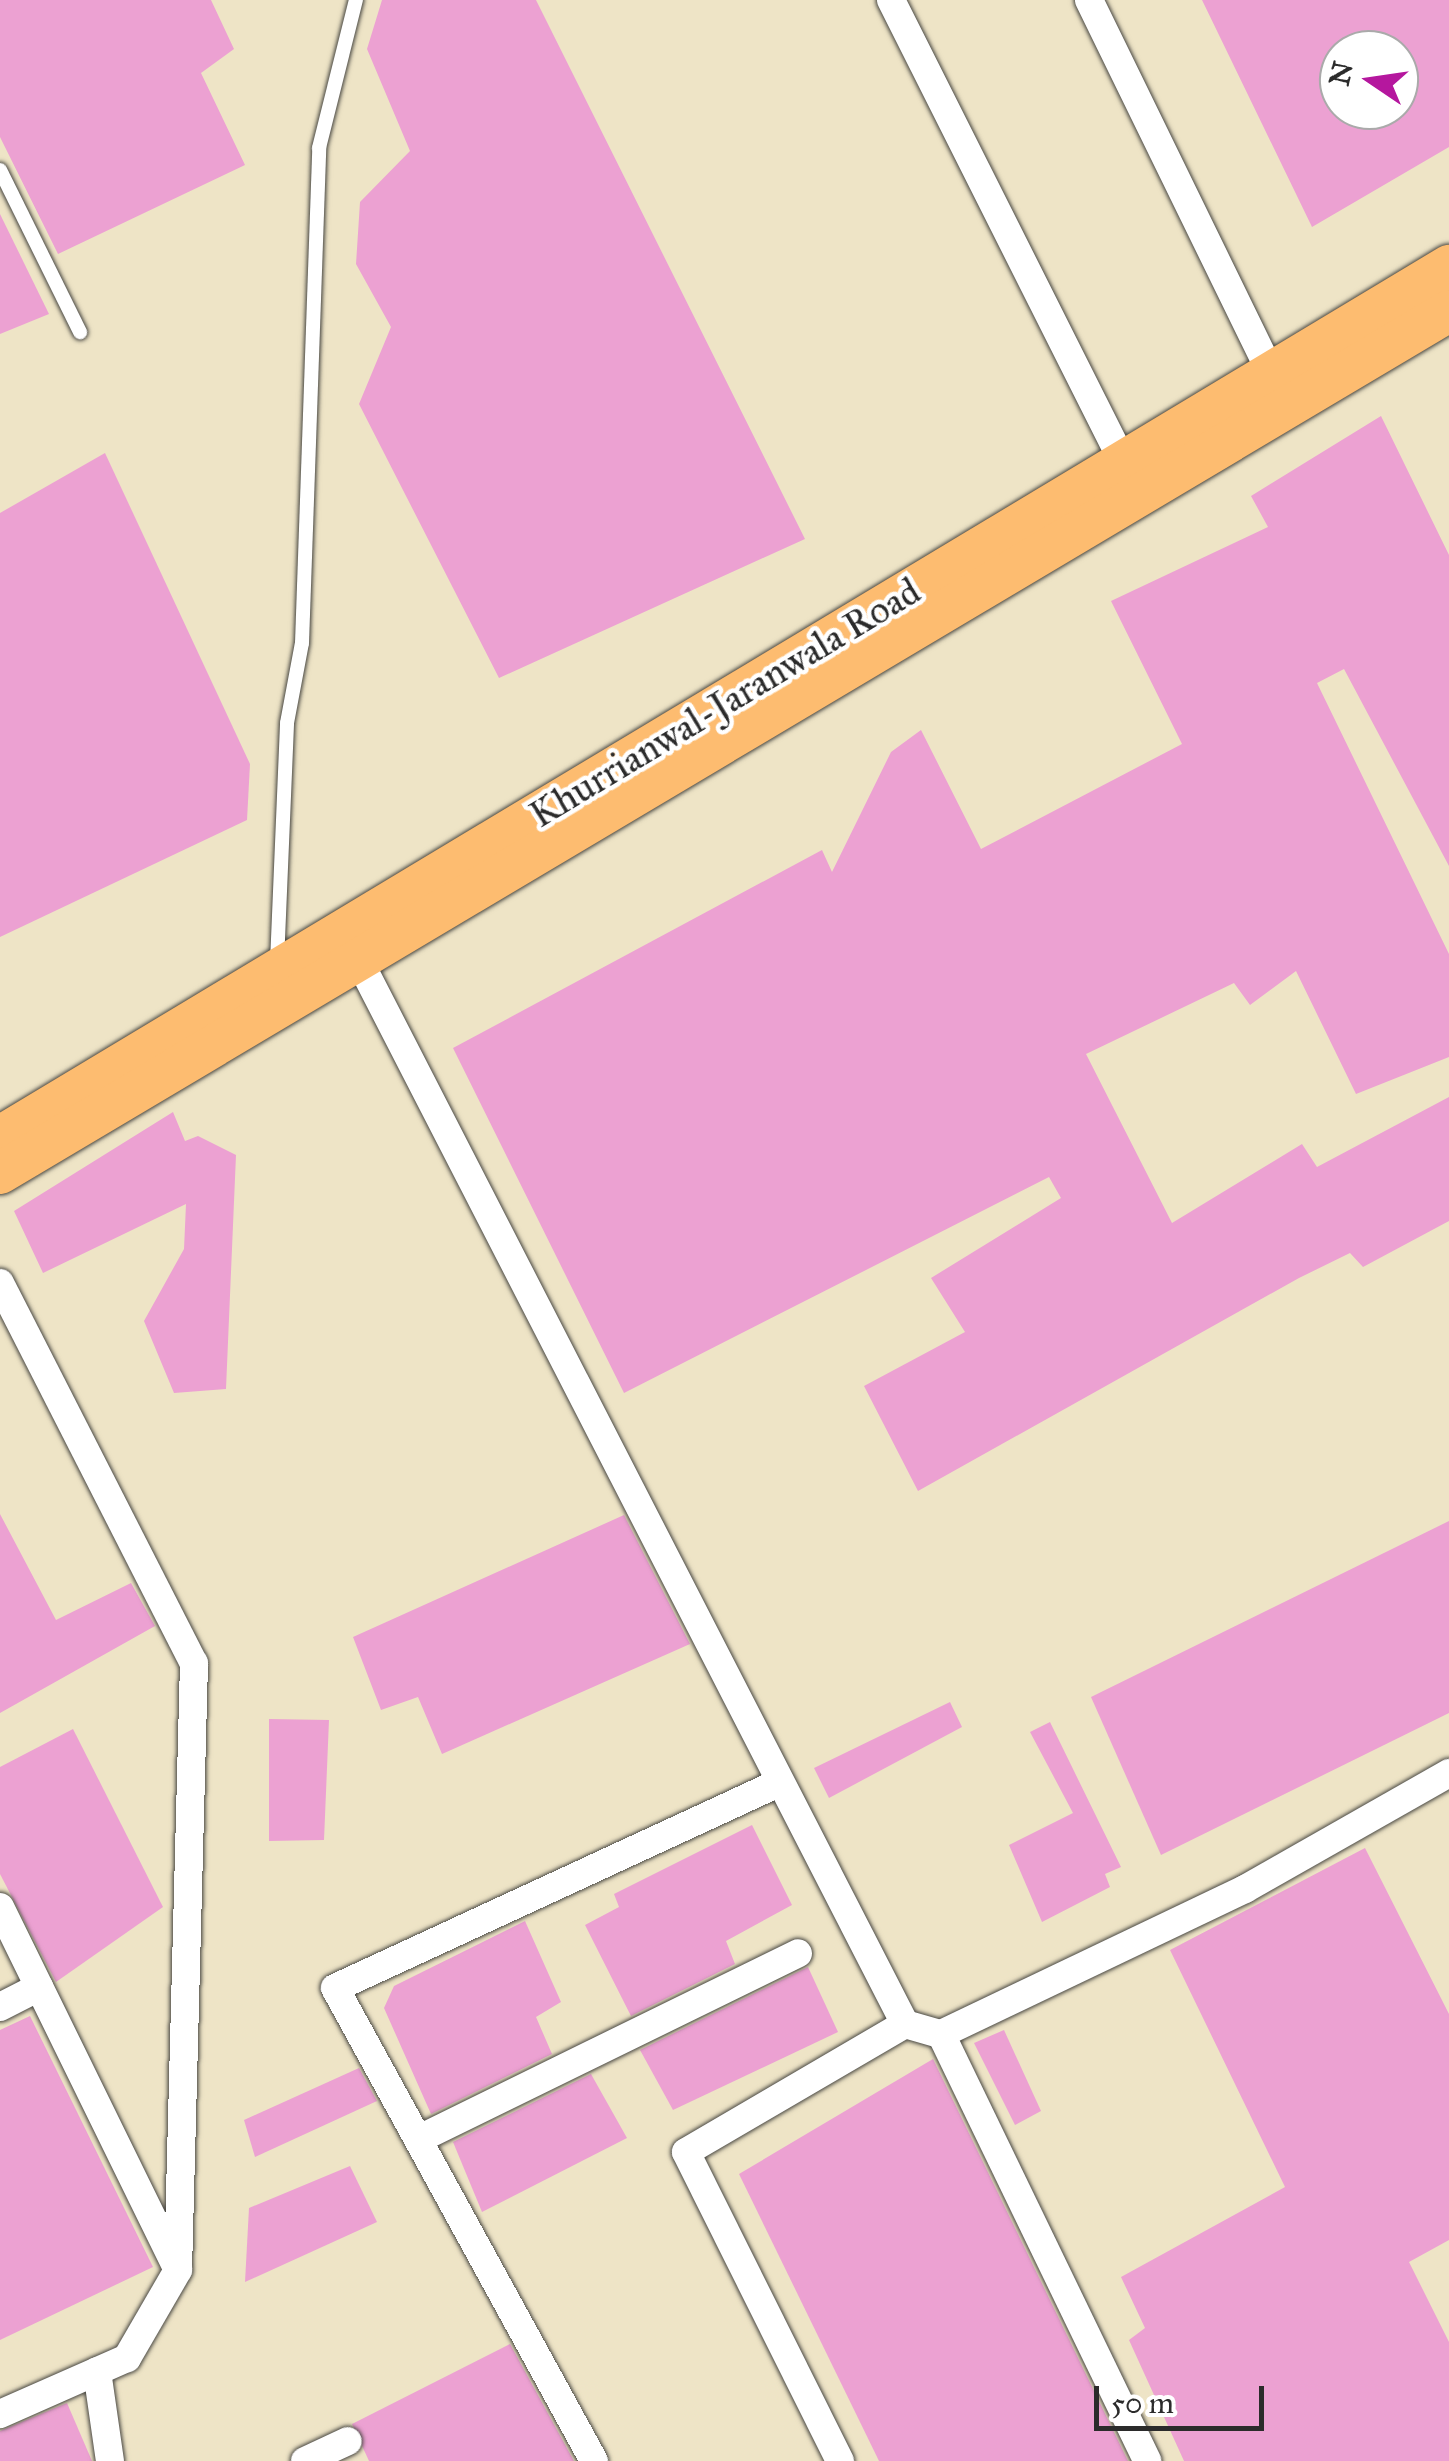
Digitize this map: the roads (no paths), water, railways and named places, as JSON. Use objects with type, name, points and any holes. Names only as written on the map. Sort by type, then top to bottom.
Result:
[{"type":"main road","name":"Khurrianwal-Jaranwala Road","points":[[0,1173],[352,946],[1449,266]]},
{"type":"main road","name":"Khurrianwal-Jaranwala Road","points":[[0,1137],[277,969],[352,946],[1449,311]]},
{"type":"street","points":[[891,0],[1124,464]]},
{"type":"street","points":[[1089,0],[1272,376]]},
{"type":"street","points":[[352,946],[777,1784],[906,2024],[940,2034],[1246,1889],[1449,1773]]},
{"type":"street","points":[[0,1283],[194,1663],[178,2270],[127,2358],[0,2414]]},
{"type":"street","points":[[594,2461],[336,1988],[777,1784]]},
{"type":"street","points":[[0,1906],[178,2270]]},
{"type":"street","points":[[419,2139],[798,1953]]},
{"type":"street","points":[[0,2006],[40,1987]]},
{"type":"street","points":[[840,2461],[686,2152],[906,2024]]},
{"type":"street","points":[[940,2034],[1148,2461]]},
{"type":"street","points":[[97,2371],[110,2461]]},
{"type":"street","points":[[305,2461],[348,2441]]},
{"type":"lane","points":[[277,969],[287,723],[302,643],[318,148],[356,0]]},
{"type":"lane","points":[[0,170],[80,332]]}]
